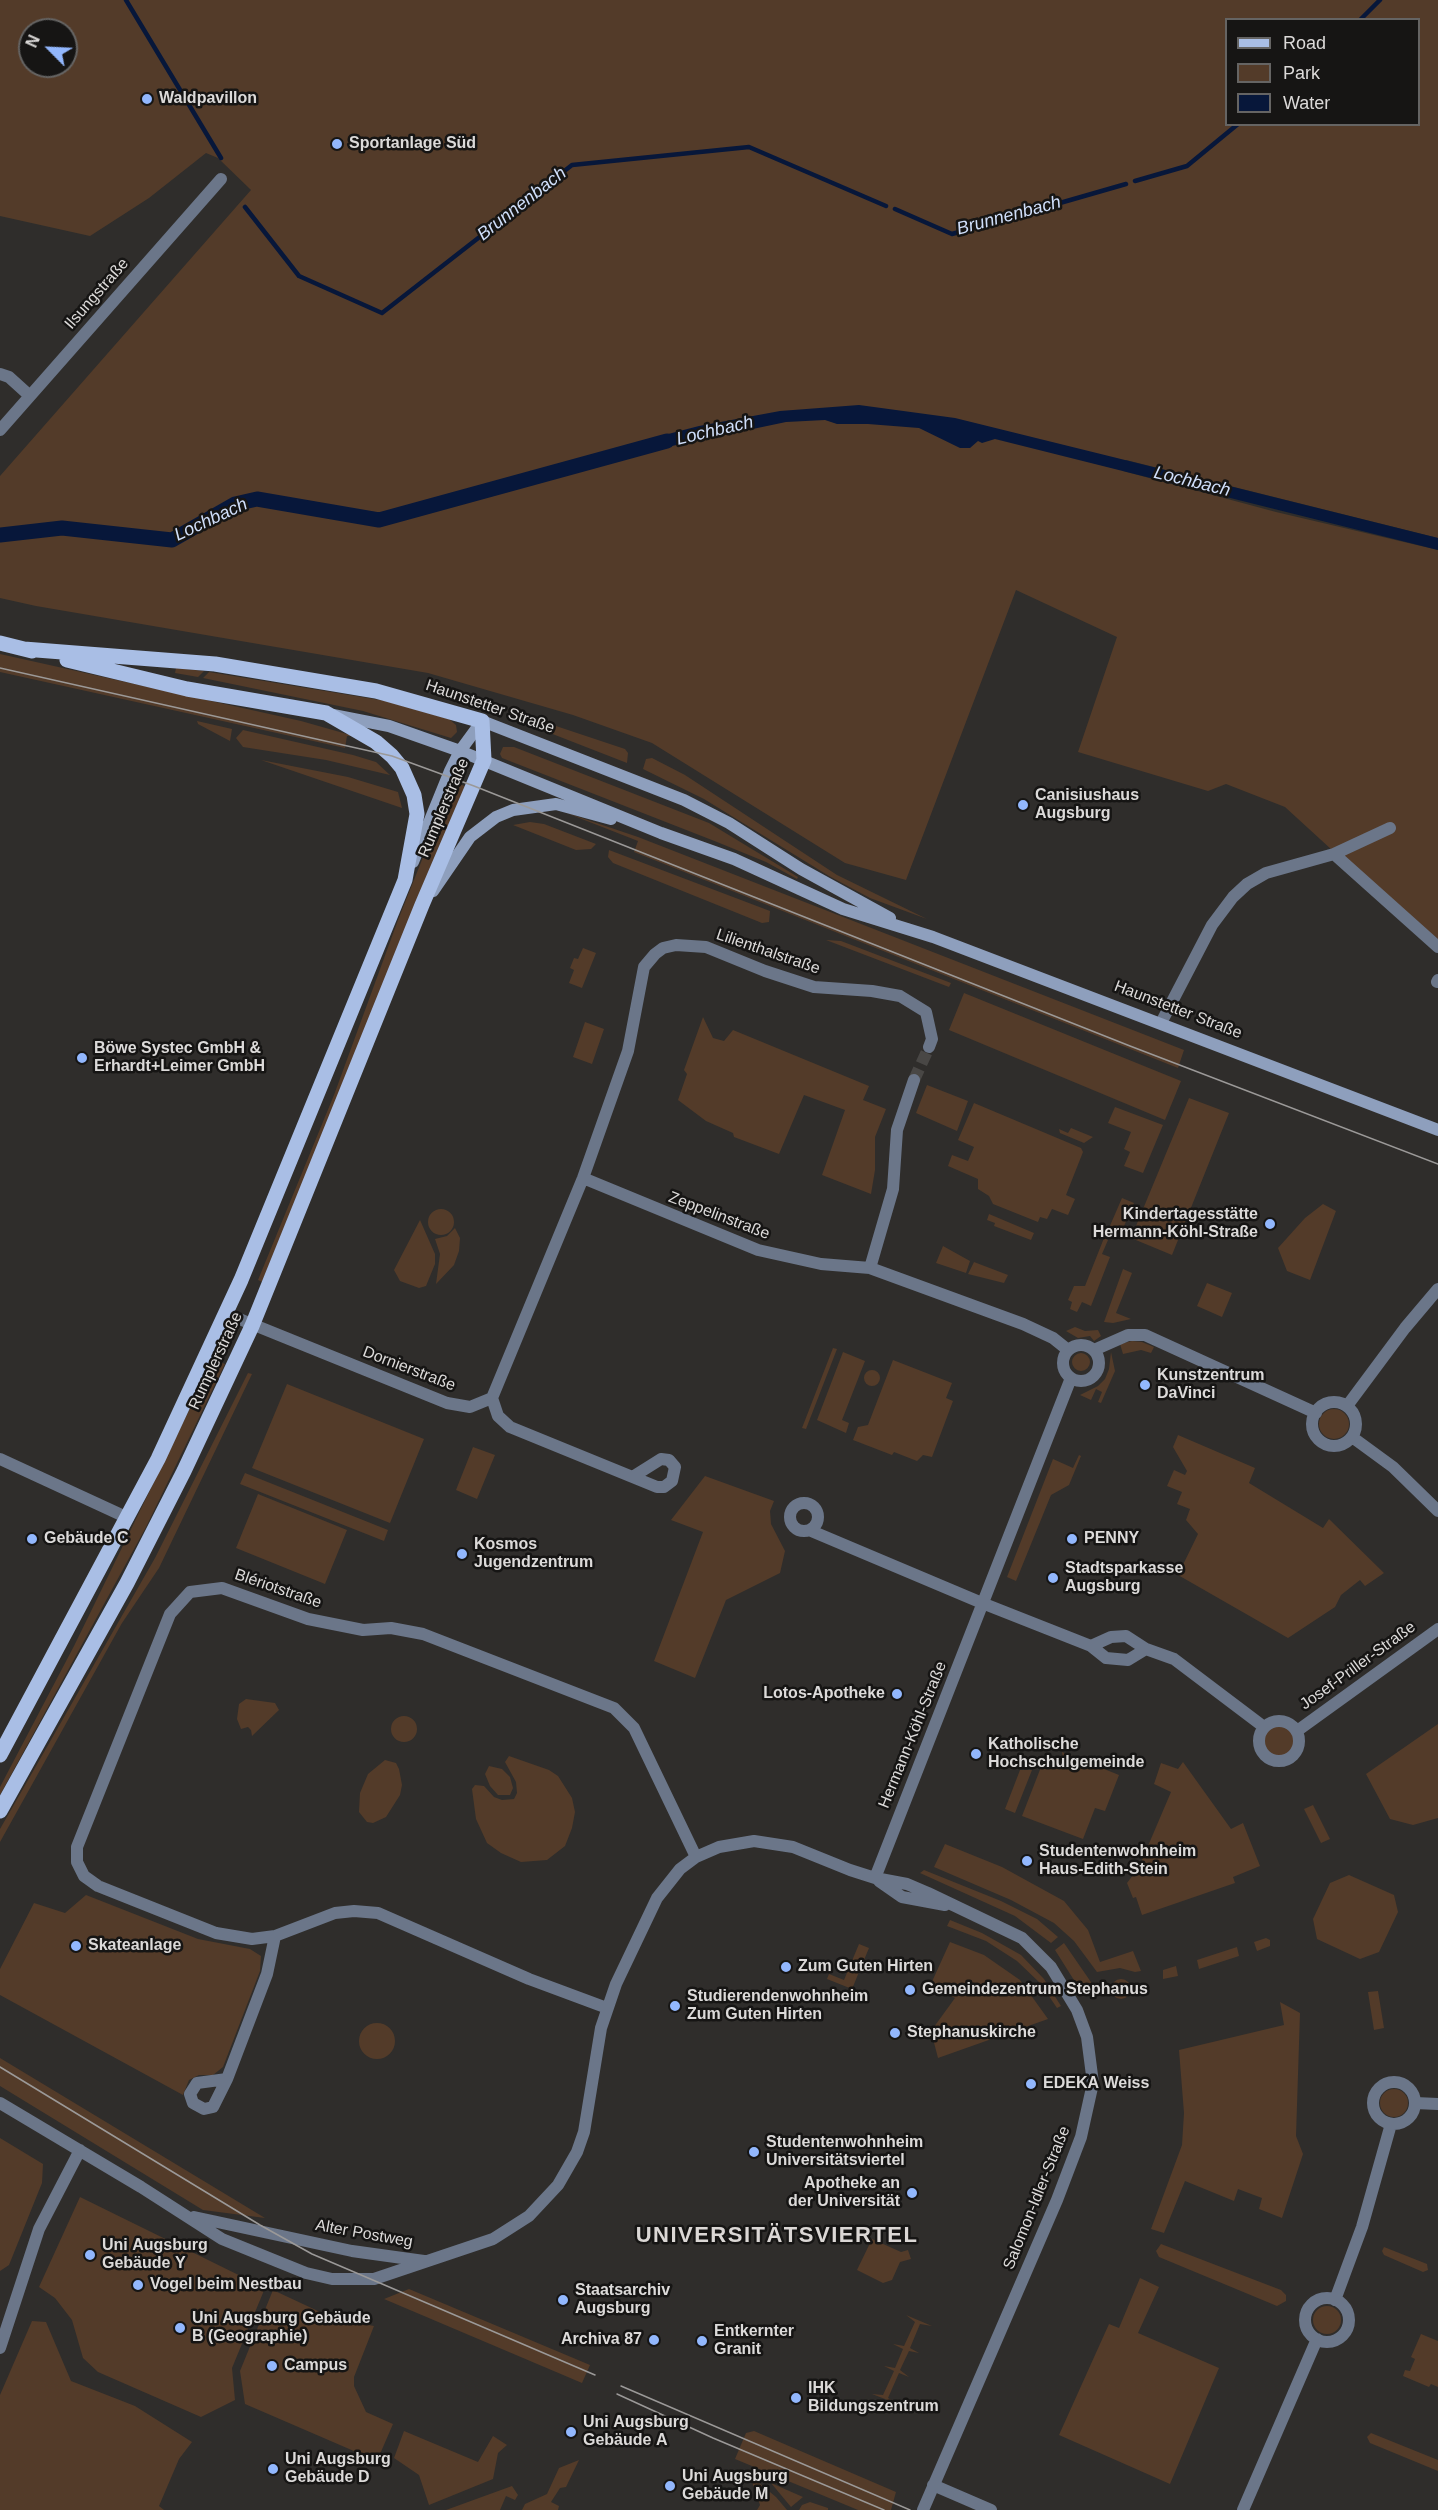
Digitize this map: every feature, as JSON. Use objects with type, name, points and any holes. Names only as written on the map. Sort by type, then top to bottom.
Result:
[{"type":"main road","name":"Haunstetter Straße","points":[[0,644],[187,689],[389,726],[484,760],[661,833],[734,859],[843,909],[904,926],[1438,1130]]},
{"type":"main road","name":"Haunstetter Straße","points":[[24,649],[215,664],[376,691],[482,721],[684,801],[737,828],[801,868],[904,926]]},
{"type":"main road","name":"Rumplerstraße","points":[[326,713],[376,742],[402,768],[414,795],[417,814],[405,880]]},
{"type":"main road","name":"Rumplerstraße","points":[[0,1755],[128,1518],[226,1314],[325,1082],[405,880],[460,751],[482,721]]},
{"type":"main road","name":"Rumplerstraße","points":[[0,1811],[132,1572],[184,1471],[252,1326],[422,905],[484,760],[482,721]]},
{"type":"main road","name":"Rumplerstraße","points":[[422,905],[470,837],[496,817],[513,810],[556,804],[661,833]]},
{"type":"street","name":"Ilsungstraße","points":[[0,430],[221,179]]},
{"type":"street","points":[[0,374],[9,377],[30,396]]},
{"type":"street","points":[[1161,1023],[1206,935],[1233,897],[1266,873],[1334,854],[1390,828]]},
{"type":"street","points":[[1334,854],[1438,947]]},
{"type":"street","name":"Lilienthalstraße","points":[[583,1179],[628,1051],[644,967],[663,948],[676,945],[706,947],[765,971],[814,987],[881,992],[900,996],[926,1012],[932,1039],[928,1047]]},
{"type":"street","points":[[870,1268],[893,1189],[897,1130],[914,1080]]},
{"type":"street","points":[[583,1179],[492,1398],[498,1416],[510,1427],[634,1476]]},
{"type":"street","name":"Zeppelinstraße","points":[[583,1179],[758,1250],[821,1264],[870,1268],[1023,1324],[1053,1338],[1068,1350]]},
{"type":"street","points":[[1347,1406],[1405,1328],[1438,1289]]},
{"type":"street","name":"Dornierstraße","points":[[226,1314],[447,1403],[470,1407],[492,1398]]},
{"type":"street","points":[[1094,1350],[1128,1335],[1145,1335],[1316,1413]]},
{"type":"street","points":[[1068,1350],[1081,1344],[1094,1350],[1099,1365],[1095,1374],[1081,1381],[1071,1378]]},
{"type":"street","name":"Hermann-Köhl-Straße","points":[[875,1878],[1071,1378],[1063,1364],[1068,1350]]},
{"type":"street","points":[[1333,1402],[1347,1406],[1352,1411],[1356,1424],[1352,1437],[1340,1445],[1332,1446],[1319,1440],[1313,1427],[1316,1413],[1321,1407],[1333,1402]]},
{"type":"street","points":[[1352,1437],[1393,1467],[1438,1511]]},
{"type":"street","points":[[0,1459],[128,1518]]},
{"type":"street","points":[[809,1530],[1091,1646],[1106,1658],[1128,1659],[1146,1649]]},
{"type":"street","name":"Blériotstraße","points":[[607,2008],[529,1979],[378,1913],[354,1911],[335,1913],[275,1936],[252,1939],[216,1933],[91,1882],[77,1862],[77,1847],[170,1614],[190,1592],[222,1588],[308,1619],[363,1630],[391,1628],[423,1634],[614,1708],[634,1728],[696,1857]]},
{"type":"street","name":"Josef-Priller-Straße","points":[[1297,1731],[1438,1629]]},
{"type":"street","points":[[1091,1646],[1111,1637],[1126,1636],[1146,1649],[1174,1659],[1264,1727]]},
{"type":"street","points":[[1281,1720],[1293,1726],[1297,1731],[1300,1745],[1297,1752],[1286,1761],[1274,1761],[1259,1747],[1260,1733],[1264,1727],[1281,1720]]},
{"type":"street","name":"Salomon-Idler-Straße","points":[[425,2261],[451,2255],[493,2238],[529,2216],[558,2185],[577,2152],[584,2132],[601,2028],[607,2008],[649,1912],[680,1869],[696,1857],[719,1847],[754,1841],[793,1846],[875,1878],[902,1897],[947,1905],[1022,1938],[1051,1967],[1077,2010],[1087,2037],[1093,2083],[1081,2137],[1057,2200],[923,2510]]},
{"type":"street","points":[[227,2079],[267,1974],[275,1936]]},
{"type":"street","points":[[1390,2083],[1402,2084],[1411,2092],[1415,2103],[1407,2120],[1391,2124],[1382,2121],[1374,2110],[1373,2103],[1378,2090],[1390,2083]]},
{"type":"street","name":"Alter Postweg","points":[[0,2103],[187,2215],[222,2239],[297,2271],[332,2279],[374,2279],[425,2261]]},
{"type":"street","points":[[1415,2103],[1438,2104]]},
{"type":"street","points":[[1335,2300],[1362,2227],[1391,2124]]},
{"type":"street","points":[[0,2348],[39,2229],[80,2150]]},
{"type":"street","name":"Alter Postweg","points":[[187,2215],[352,2251],[425,2261]]},
{"type":"street","points":[[1319,2300],[1335,2300],[1347,2313],[1346,2331],[1333,2341],[1317,2339],[1306,2327],[1308,2310],[1319,2300]]},
{"type":"street","points":[[1243,2510],[1317,2339]]},
{"type":"street","points":[[933,2485],[991,2510]]},
{"type":"green space","points":[[0,0],[1438,0],[1438,538],[1126,460],[1123,471],[1276,512],[1438,550],[1438,947],[1285,807],[1226,784],[1208,791],[1078,752],[1117,637],[1016,590],[906,880],[845,863],[652,743],[573,715],[428,673],[0,598],[0,476],[251,190],[218,158],[206,153],[149,198],[90,236],[0,216]]},
{"type":"green space","points":[[0,654],[301,721],[354,736],[347,736],[345,748],[0,672]]},
{"type":"green space","points":[[176,668],[204,671],[198,677],[175,673]]},
{"type":"green space","points":[[209,672],[386,701],[449,719],[456,725],[457,732],[451,738],[363,711],[203,678]]},
{"type":"green space","points":[[197,721],[232,729],[230,741],[198,724]]},
{"type":"green space","points":[[550,724],[625,749],[628,753],[627,763],[550,733]]},
{"type":"green space","points":[[243,730],[376,762],[390,775],[326,760],[243,747],[236,738]]},
{"type":"green space","points":[[503,747],[514,747],[709,823],[798,877],[797,879],[766,862],[717,842],[502,758],[500,754]]},
{"type":"green space","points":[[652,758],[685,775],[837,875],[927,919],[870,898],[829,876],[704,799],[643,769],[646,759]]},
{"type":"green space","points":[[261,760],[348,777],[398,792],[402,808]]},
{"type":"green space","points":[[453,782],[465,786],[262,1282],[258,1280],[334,1095],[398,920]]},
{"type":"green space","points":[[564,812],[638,837],[1184,1050],[1178,1068],[634,852],[638,841]]},
{"type":"green space","points":[[530,822],[544,824],[596,844],[591,849],[576,850],[513,825]]},
{"type":"green space","points":[[609,850],[770,911],[769,922],[762,923],[613,863],[608,857]]},
{"type":"green space","points":[[826,940],[841,941],[951,983],[949,987]]},
{"type":"green space","points":[[583,948],[596,953],[582,988],[569,983],[574,970],[570,968],[574,958],[578,959]]},
{"type":"green space","points":[[964,993],[1181,1081],[1165,1120],[949,1030]]},
{"type":"green space","points":[[703,1017],[713,1038],[724,1041],[733,1030],[869,1086],[863,1100],[886,1109],[875,1137],[875,1170],[871,1194],[822,1175],[845,1110],[804,1095],[779,1154],[734,1137],[733,1133],[706,1121],[678,1100],[687,1074],[684,1070]]},
{"type":"green space","points":[[585,1022],[604,1029],[592,1064],[573,1057]]},
{"type":"green space","points":[[927,1085],[968,1101],[957,1131],[916,1113]]},
{"type":"green space","points":[[1189,1098],[1229,1113],[1172,1255],[1131,1238]]},
{"type":"green space","points":[[974,1103],[1081,1148],[1083,1152],[1066,1195],[1075,1199],[1068,1215],[1052,1209],[1047,1219],[1040,1217],[1038,1222],[993,1204],[989,1196],[978,1189],[978,1179],[948,1166],[952,1155],[968,1161],[974,1147],[958,1140]]},
{"type":"green space","points":[[1115,1107],[1163,1125],[1143,1173],[1124,1166],[1130,1152],[1124,1149],[1131,1132],[1108,1123]]},
{"type":"green space","points":[[1071,1128],[1093,1137],[1084,1143],[1060,1133],[1059,1129],[1068,1133]]},
{"type":"green space","points":[[1122,1198],[1134,1203],[1121,1233],[1109,1228]]},
{"type":"green space","points":[[1323,1204],[1336,1211],[1310,1280],[1287,1271],[1278,1248],[1305,1218]]},
{"type":"green space","points":[[441,1209],[450,1213],[454,1222],[450,1231],[441,1235],[432,1231],[428,1222],[432,1213]]},
{"type":"green space","points":[[989,1214],[1034,1233],[1031,1240],[994,1226],[995,1223],[987,1220]]},
{"type":"green space","points":[[420,1220],[435,1254],[435,1264],[426,1286],[419,1288],[400,1281],[394,1270]]},
{"type":"green space","points":[[455,1228],[460,1238],[459,1251],[454,1265],[436,1284],[440,1254],[435,1239],[447,1236]]},
{"type":"green space","points":[[1104,1238],[1108,1240],[1102,1254],[1110,1257],[1091,1306],[1082,1302],[1077,1312],[1070,1309],[1072,1302],[1068,1300],[1074,1286],[1085,1286]]},
{"type":"green space","points":[[943,1246],[970,1261],[966,1273],[936,1263]]},
{"type":"green space","points":[[974,1262],[1008,1275],[1004,1283],[968,1274]]},
{"type":"green space","points":[[1123,1269],[1132,1273],[1116,1313],[1131,1319],[1113,1323],[1104,1322]]},
{"type":"green space","points":[[1207,1283],[1232,1293],[1222,1317],[1197,1306]]},
{"type":"green space","points":[[1075,1327],[1085,1331],[1098,1330],[1101,1336],[1094,1341],[1090,1336],[1078,1338],[1066,1331]]},
{"type":"green space","points":[[1132,1341],[1154,1347],[1151,1353],[1141,1350],[1123,1354],[1120,1344]]},
{"type":"green space","points":[[833,1348],[837,1349],[806,1429],[802,1428]]},
{"type":"green space","points":[[843,1352],[865,1361],[842,1420],[849,1423],[846,1433],[817,1420]]},
{"type":"green space","points":[[1111,1352],[1115,1371],[1101,1403],[1098,1402],[1102,1392],[1096,1389],[1091,1400],[1080,1395],[1098,1386],[1105,1379]]},
{"type":"green space","points":[[1077,1353],[1085,1353],[1090,1358],[1088,1369],[1077,1371],[1072,1366],[1072,1358]]},
{"type":"green space","points":[[214,1359],[225,1364],[146,1527],[0,1795],[0,1787],[74,1646]]},
{"type":"green space","points":[[893,1360],[952,1383],[946,1398],[953,1401],[932,1457],[923,1455],[917,1461],[894,1452],[892,1455],[853,1440],[858,1427],[868,1425]]},
{"type":"green space","points":[[869,1370],[875,1370],[880,1378],[878,1384],[869,1386],[864,1381],[864,1375]]},
{"type":"green space","points":[[248,1373],[252,1374],[159,1568],[122,1623],[0,1842],[0,1829],[155,1558]]},
{"type":"green space","points":[[287,1384],[424,1439],[390,1523],[252,1468]]},
{"type":"green space","points":[[1334,1409],[1345,1413],[1349,1424],[1345,1435],[1334,1439],[1323,1435],[1319,1424],[1323,1413]]},
{"type":"green space","points":[[1178,1435],[1255,1468],[1249,1483],[1323,1528],[1329,1519],[1384,1573],[1365,1586],[1360,1580],[1341,1595],[1335,1607],[1288,1638],[1178,1575],[1198,1534],[1186,1520],[1190,1509],[1177,1504],[1182,1492],[1167,1486],[1174,1470],[1185,1475],[1187,1471],[1173,1447]]},
{"type":"green space","points":[[473,1447],[495,1455],[477,1499],[456,1490]]},
{"type":"green space","points":[[1079,1455],[1081,1456],[1069,1485],[1051,1495],[1016,1581],[1007,1577],[1053,1459],[1073,1468]]},
{"type":"green space","points":[[245,1473],[388,1530],[384,1541],[240,1484]]},
{"type":"green space","points":[[705,1476],[774,1501],[770,1511],[771,1524],[785,1551],[780,1573],[726,1600],[695,1678],[654,1661],[703,1532],[671,1520]]},
{"type":"green space","points":[[258,1494],[347,1530],[325,1584],[236,1548]]},
{"type":"green space","points":[[246,1699],[275,1703],[279,1710],[252,1736],[248,1727],[241,1729],[237,1719],[239,1704]]},
{"type":"green space","points":[[404,1716],[413,1720],[417,1729],[413,1738],[404,1742],[395,1738],[391,1729],[395,1720]]},
{"type":"green space","points":[[1438,1724],[1438,1818],[1413,1825],[1390,1819],[1366,1774]]},
{"type":"green space","points":[[1279,1726],[1290,1730],[1294,1741],[1290,1752],[1279,1756],[1268,1752],[1264,1741],[1268,1730]]},
{"type":"green space","points":[[1062,1752],[1119,1775],[1105,1811],[1095,1808],[1083,1839],[1022,1816],[1041,1767],[1064,1765]]},
{"type":"green space","points":[[509,1756],[549,1770],[558,1776],[572,1798],[575,1812],[565,1846],[547,1860],[521,1862],[501,1853],[487,1843],[476,1819],[472,1789],[475,1785],[484,1786],[494,1797],[502,1800],[514,1799],[517,1793],[516,1782],[505,1762]]},
{"type":"green space","points":[[385,1760],[396,1763],[399,1769],[402,1785],[400,1795],[386,1817],[373,1823],[367,1822],[359,1812],[360,1793],[368,1774]]},
{"type":"green space","points":[[1183,1762],[1231,1829],[1243,1823],[1260,1866],[1233,1877],[1235,1883],[1142,1915],[1136,1897],[1133,1898],[1127,1883],[1139,1867],[1171,1792],[1154,1784],[1161,1763],[1178,1769]]},
{"type":"green space","points":[[489,1766],[502,1769],[510,1777],[513,1788],[510,1795],[498,1795],[490,1786],[485,1774]]},
{"type":"green space","points":[[1020,1770],[1032,1770],[1015,1813],[1005,1809]]},
{"type":"green space","points":[[1313,1805],[1330,1839],[1321,1843],[1304,1809]]},
{"type":"green space","points":[[945,1844],[1002,1867],[1064,1901],[1088,1930],[1100,1962],[1133,1951],[1141,1971],[1135,1972],[1120,1968],[1097,1972],[1074,1941],[1054,1923],[1011,1900],[934,1867]]},
{"type":"green space","points":[[924,1870],[1001,1901],[1037,1919],[1058,1937],[1051,1943],[1015,1916],[920,1873]]},
{"type":"green space","points":[[1349,1875],[1394,1895],[1398,1912],[1379,1952],[1360,1959],[1317,1939],[1313,1919],[1330,1883]]},
{"type":"green space","points":[[86,1895],[198,1939],[250,1949],[261,1956],[260,1971],[223,2067],[213,2075],[199,2075],[189,2080],[183,2095],[0,1995],[0,1969],[34,1903],[65,1913]]},
{"type":"green space","points":[[950,1920],[982,1933],[1021,1955],[1044,1979],[1061,2006],[1057,2008],[1040,1983],[1017,1961],[986,1941],[947,1926]]},
{"type":"green space","points":[[1266,1938],[1270,1940],[1270,1946],[1257,1951],[1254,1942]]},
{"type":"green space","points":[[950,1942],[984,1955],[1020,1980],[1048,2019],[938,2058],[931,2031],[955,1998],[930,1986]]},
{"type":"green space","points":[[1064,1943],[1093,1985],[1089,1987],[1092,1992],[1084,1996],[1055,1950]]},
{"type":"green space","points":[[859,1944],[869,1948],[852,1989],[827,1979],[829,1974],[844,1980]]},
{"type":"green space","points":[[1237,1947],[1239,1956],[1199,1969],[1197,1960]]},
{"type":"green space","points":[[1176,1966],[1178,1976],[1163,1979],[1163,1970]]},
{"type":"green space","points":[[1121,1979],[1128,1982],[1131,1989],[1128,1996],[1121,1999],[1114,1996],[1111,1989],[1114,1982]]},
{"type":"green space","points":[[1378,1991],[1384,2028],[1374,2030],[1368,1992]]},
{"type":"green space","points":[[1280,2002],[1300,2013],[1296,2136],[1303,2154],[1282,2218],[1259,2209],[1262,2198],[1238,2189],[1234,2201],[1185,2181],[1164,2233],[1151,2229],[1182,2145],[1184,2113],[1179,2050],[1284,2025]]},
{"type":"green space","points":[[377,2023],[389,2029],[395,2041],[389,2053],[377,2059],[365,2053],[359,2041],[365,2029]]},
{"type":"green space","points":[[0,2058],[265,2218],[203,2210],[0,2086]]},
{"type":"green space","points":[[1394,2089],[1404,2093],[1408,2103],[1404,2113],[1394,2117],[1384,2113],[1380,2103],[1384,2093]]},
{"type":"green space","points":[[0,2138],[43,2164],[42,2183],[9,2265],[0,2271]]},
{"type":"green space","points":[[80,2197],[265,2288],[232,2368],[235,2400],[201,2417],[98,2372],[83,2358],[72,2320],[55,2298],[39,2287]]},
{"type":"green space","points":[[872,2239],[901,2252],[908,2250],[911,2259],[900,2262],[892,2280],[883,2283],[857,2270]]},
{"type":"green space","points":[[1161,2244],[1281,2290],[1286,2295],[1286,2301],[1277,2306],[1159,2257],[1156,2251]]},
{"type":"green space","points":[[1384,2247],[1427,2264],[1428,2270],[1423,2272],[1384,2255],[1382,2251]]},
{"type":"green space","points":[[1140,2278],[1159,2287],[1138,2333],[1219,2368],[1170,2484],[1059,2435],[1109,2324],[1119,2328]]},
{"type":"green space","points":[[409,2289],[590,2365],[582,2383],[384,2299]]},
{"type":"green space","points":[[273,2290],[335,2319],[374,2326],[354,2377],[354,2386],[366,2412],[393,2424],[377,2461],[245,2404],[240,2371]]},
{"type":"green space","points":[[1327,2306],[1337,2310],[1341,2320],[1337,2330],[1327,2334],[1317,2330],[1313,2320],[1317,2310]]},
{"type":"green space","points":[[906,2315],[932,2326],[920,2324],[910,2348],[919,2353],[909,2351],[900,2370],[909,2377],[899,2373],[888,2398],[898,2404],[872,2394],[883,2395],[894,2371],[884,2366],[895,2368],[903,2349],[893,2344],[904,2346],[915,2322]]},
{"type":"green space","points":[[32,2321],[46,2322],[71,2381],[135,2406],[192,2442],[179,2459],[159,2506],[164,2510],[0,2510],[0,2395]]},
{"type":"green space","points":[[1421,2334],[1438,2341],[1438,2387],[1431,2384],[1429,2387],[1403,2376],[1405,2370],[1410,2371],[1415,2359],[1411,2357]]},
{"type":"green space","points":[[404,2431],[478,2462],[493,2436],[507,2445],[498,2453],[493,2479],[429,2505],[419,2475],[394,2458]]},
{"type":"green space","points":[[754,2431],[896,2492],[891,2510],[858,2510],[735,2459],[746,2433]]},
{"type":"green space","points":[[1371,2433],[1438,2460],[1438,2471],[1370,2443],[1367,2437]]},
{"type":"green space","points":[[579,2460],[566,2487],[560,2488],[551,2502],[559,2506],[558,2510],[522,2510],[525,2504],[547,2494],[559,2468]]},
{"type":"green space","points":[[753,2478],[776,2497],[787,2510],[757,2510],[760,2505],[752,2482]]},
{"type":"green space","points":[[771,2483],[803,2497],[791,2507]]},
{"type":"green space","points":[[512,2486],[518,2495],[515,2500],[506,2496],[500,2510],[446,2510]]},
{"type":"green space","points":[[810,2502],[828,2508],[828,2510],[799,2510],[802,2505]]},
{"type":"water","points":[[859,405],[955,418],[1438,538],[1438,550],[995,439],[982,443],[978,441],[970,448],[960,448],[919,428],[837,424],[825,420],[786,422],[648,451],[645,440],[699,426],[780,411]]},
{"type":"waterway","name":"Brunnenbach","points":[[126,0],[221,158]]},
{"type":"waterway","name":"Brunnenbach","points":[[1362,18],[1380,0]]},
{"type":"waterway","name":"Brunnenbach","points":[[1135,181],[1187,166],[1236,126]]},
{"type":"waterway","name":"Brunnenbach","points":[[245,207],[299,276],[382,313],[572,165],[749,147],[886,206]]},
{"type":"waterway","name":"Brunnenbach","points":[[895,209],[952,234],[1126,184]]},
{"type":"waterway","name":"Lochbach","points":[[0,535],[62,528],[172,540],[235,504],[257,499],[379,520],[667,441]]},
{"type":"tunnel","points":[[914,1080],[929,1047]]},
{"type":"tram line","points":[[0,668],[392,756],[474,786],[1130,1046],[1438,1164]]},
{"type":"tram line","points":[[0,2067],[260,2225],[312,2254],[595,2375]]},
{"type":"tram line","points":[[621,2386],[910,2510]]},
{"type":"tram line","points":[[617,2394],[713,2438],[884,2510]]},
{"type":"place","name":"Waldpavillon","points":[[147,99]]},
{"type":"place","name":"Sportanlage Süd","points":[[337,144]]},
{"type":"place","name":"Canisiushaus Augsburg","points":[[1023,805]]},
{"type":"place","name":"Böwe Systec GmbH & Erhardt+Leimer GmbH","points":[[82,1058]]},
{"type":"place","name":"Kindertagesstätte Hermann-Köhl-Straße","points":[[1270,1224]]},
{"type":"place","name":"Kunstzentrum DaVinci","points":[[1145,1385]]},
{"type":"place","name":"Gebäude C","points":[[32,1539]]},
{"type":"place","name":"PENNY","points":[[1072,1539]]},
{"type":"place","name":"Kosmos Jugendzentrum","points":[[462,1554]]},
{"type":"place","name":"Stadtsparkasse Augsburg","points":[[1053,1578]]},
{"type":"place","name":"Lotos-Apotheke","points":[[897,1694]]},
{"type":"place","name":"Katholische Hochschulgemeinde","points":[[976,1754]]},
{"type":"place","name":"Studentenwohnheim Haus-Edith-Stein","points":[[1027,1861]]},
{"type":"place","name":"Skateanlage","points":[[76,1946]]},
{"type":"place","name":"Zum Guten Hirten","points":[[786,1967]]},
{"type":"place","name":"Gemeindezentrum Stephanus","points":[[910,1990]]},
{"type":"place","name":"Studierendenwohnheim Zum Guten Hirten","points":[[675,2006]]},
{"type":"place","name":"Stephanuskirche","points":[[895,2033]]},
{"type":"place","name":"EDEKA Weiss","points":[[1031,2084]]},
{"type":"place","name":"Studentenwohnheim Universitätsviertel","points":[[754,2152]]},
{"type":"place","name":"Apotheke an der Universität","points":[[912,2193]]},
{"type":"place","name":"Uni Augsburg Gebäude Y","points":[[90,2255]]},
{"type":"place","name":"Vogel beim Nestbau","points":[[138,2285]]},
{"type":"place","name":"Staatsarchiv Augsburg","points":[[563,2300]]},
{"type":"place","name":"Uni Augsburg Gebäude B (Geographie)","points":[[180,2328]]},
{"type":"place","name":"Archiva 87","points":[[654,2340]]},
{"type":"place","name":"Entkernter Granit","points":[[702,2341]]},
{"type":"place","name":"Campus","points":[[272,2366]]},
{"type":"place","name":"IHK Bildungszentrum","points":[[796,2398]]},
{"type":"place","name":"Uni Augsburg Gebäude A","points":[[571,2432]]},
{"type":"place","name":"Uni Augsburg Gebäude D","points":[[273,2469]]},
{"type":"place","name":"Uni Augsburg Gebäude M","points":[[670,2486]]},
{"type":"district","name":"UNIVERSITÄTSVIERTEL","points":[[777,2236]]}]
